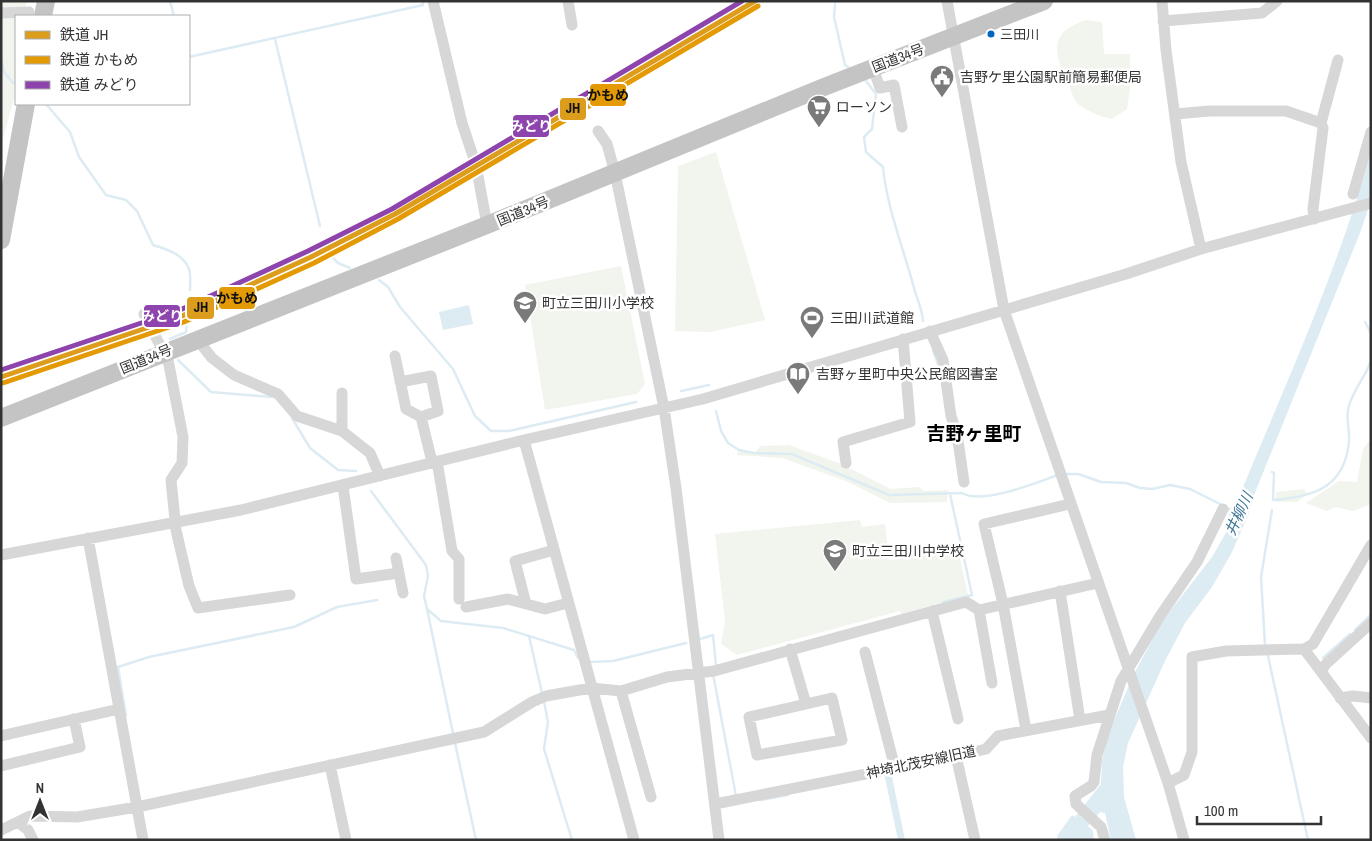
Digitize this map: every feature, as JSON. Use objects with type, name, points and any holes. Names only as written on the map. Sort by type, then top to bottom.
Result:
[{"type":"highway","points":[[36,14],[46,1]]},
{"type":"highway","name":"国道34号","points":[[1,418],[163,352],[488,226],[874,68],[1044,1]]},
{"type":"highway","points":[[1,240],[26,105]]},
{"type":"street","points":[[433,1],[462,123],[476,165],[488,226]]},
{"type":"street","points":[[568,1],[572,25]]},
{"type":"street","points":[[947,1],[1004,310],[1168,783],[1184,840]]},
{"type":"street","points":[[1162,1],[1181,162],[1201,249]]},
{"type":"street","points":[[1163,21],[1262,13],[1277,1]]},
{"type":"street","points":[[1,13],[36,14]]},
{"type":"street","points":[[1314,219],[1313,209],[1323,128],[1321,122],[1338,60]]},
{"type":"street","points":[[874,68],[880,88],[894,85],[902,128]]},
{"type":"street","points":[[1175,114],[1209,111],[1286,111],[1321,122]]},
{"type":"street","points":[[598,131],[607,144],[615,173],[664,408],[676,488],[719,840]]},
{"type":"street","points":[[1353,194],[1371,132]]},
{"type":"street","points":[[1,555],[175,523],[343,486],[524,440],[703,399],[1004,310],[1201,249],[1371,203]]},
{"type":"street","points":[[930,331],[943,360],[951,416],[957,434],[964,482]]},
{"type":"street","points":[[153,332],[168,360],[183,437],[182,463],[171,480],[175,523],[189,586],[198,608],[290,595]]},
{"type":"street","points":[[197,339],[212,358],[234,376],[278,394],[297,416],[342,431],[370,454],[380,476]]},
{"type":"street","points":[[846,463],[843,442],[910,422],[903,339]]},
{"type":"street","points":[[395,356],[406,409],[421,417],[434,462],[452,551],[459,559],[463,604],[508,599],[545,609],[568,603]]},
{"type":"street","points":[[400,382],[431,376],[438,411],[421,417]]},
{"type":"street","points":[[342,393],[342,431]]},
{"type":"street","points":[[524,440],[634,840]]},
{"type":"street","points":[[343,486],[356,579],[399,573]]},
{"type":"street","points":[[1026,730],[1003,604],[984,524],[1070,504]]},
{"type":"street","points":[[1105,840],[1101,827],[1076,804],[1075,796],[1094,782],[1097,755],[1120,681],[1129,673],[1160,616],[1197,562],[1223,509]]},
{"type":"street","points":[[88,538],[143,840]]},
{"type":"street","points":[[1168,783],[1184,775],[1192,752],[1192,657],[1226,651],[1304,649],[1313,644],[1371,545]]},
{"type":"street","points":[[526,604],[515,561],[554,550]]},
{"type":"street","points":[[396,558],[403,593]]},
{"type":"street","points":[[2,827],[38,815],[77,818],[137,807],[484,732],[543,697],[591,688],[621,691],[666,676],[714,671],[966,602],[980,610],[1098,583]]},
{"type":"street","points":[[1060,591],[1080,720]]},
{"type":"street","points":[[980,610],[992,683]]},
{"type":"street","points":[[932,611],[958,719]]},
{"type":"street","points":[[1321,671],[1326,664],[1371,623]]},
{"type":"street","points":[[790,649],[806,704]]},
{"type":"street","points":[[1304,649],[1312,663],[1321,671],[1371,738]]},
{"type":"street","points":[[865,652],[895,768]]},
{"type":"street","points":[[621,691],[651,797]]},
{"type":"street","points":[[1340,698],[1352,696],[1371,698]]},
{"type":"street","points":[[832,698],[842,740],[757,755],[749,717],[806,704],[832,698]]},
{"type":"street","points":[[1,736],[119,709]]},
{"type":"street","name":"神埼北茂安線旧道","points":[[715,804],[956,756],[986,749],[998,736],[1109,715]]},
{"type":"street","points":[[1,766],[80,747],[74,719]]},
{"type":"street","points":[[956,756],[975,840]]},
{"type":"street","points":[[330,765],[346,840]]},
{"type":"street","points":[[18,823],[28,830],[33,840]]},
{"type":"shaded area","points":[[1,1],[27,1],[24,15],[15,15],[14,99],[1,146]]},
{"type":"shaded area","points":[[1086,20],[1102,22],[1104,54],[1130,54],[1131,82],[1127,109],[1112,119],[1094,113],[1078,104],[1073,97],[1059,62],[1057,53],[1060,37],[1074,25]]},
{"type":"shaded area","points":[[716,152],[765,320],[710,332],[675,331],[678,166]]},
{"type":"shaded area","points":[[621,266],[645,384],[637,394],[545,410],[525,285]]},
{"type":"shaded area","points":[[1371,439],[1371,504],[1353,511],[1336,507],[1327,511],[1306,503],[1339,481],[1357,482],[1363,449]]},
{"type":"shaded area","points":[[789,445],[841,464],[891,489],[919,487],[924,491],[948,490],[947,502],[890,503],[846,481],[782,458],[737,455],[738,451],[755,453],[760,446]]},
{"type":"shaded area","points":[[1304,489],[1307,494],[1297,502],[1276,502],[1276,492]]},
{"type":"shaded area","points":[[860,520],[862,527],[885,524],[889,560],[958,550],[968,595],[901,614],[900,611],[737,655],[721,644],[725,621],[715,534]]},
{"type":"water","name":"井柳川","points":[[1371,152],[1371,201],[1360,233],[1252,500],[1248,516],[1231,554],[1212,587],[1185,623],[1165,661],[1128,743],[1123,767],[1124,797],[1136,840],[1111,840],[1105,813],[1100,812],[1088,826],[1093,831],[1094,840],[1058,840],[1057,836],[1072,815],[1075,817],[1101,784],[1102,761],[1107,737],[1133,676],[1161,623],[1212,557],[1227,531],[1228,507],[1231,508],[1239,497],[1310,326],[1343,240]]},
{"type":"water","points":[[469,305],[473,324],[443,330],[439,312]]},
{"type":"water","points":[[891,772],[905,840],[898,840],[884,773]]},
{"type":"waterway","points":[[170,1],[174,15]]},
{"type":"waterway","points":[[190,57],[423,5],[423,1]]},
{"type":"waterway","points":[[835,4],[834,17],[845,65],[848,67]]},
{"type":"waterway","points":[[275,39],[320,226]]},
{"type":"waterway","points":[[1,59],[4,72],[13,83]]},
{"type":"waterway","points":[[866,81],[876,94],[872,129],[864,137],[866,152],[883,167],[892,212],[921,308],[923,321]]},
{"type":"waterway","points":[[47,105],[70,132],[79,157],[106,195],[126,200],[137,211],[153,245],[174,253],[187,264],[190,274],[190,290]]},
{"type":"waterway","points":[[331,256],[338,263],[350,268]]},
{"type":"waterway","points":[[379,280],[388,287],[400,307],[453,369],[475,416],[491,431],[509,431],[636,402]]},
{"type":"waterway","points":[[170,339],[186,332],[187,319]]},
{"type":"waterway","points":[[1365,322],[1371,333]]},
{"type":"waterway","points":[[933,351],[938,364]]},
{"type":"waterway","points":[[178,360],[211,392],[271,397]]},
{"type":"waterway","points":[[1272,472],[1274,473],[1273,500],[1288,499],[1314,492],[1334,480],[1341,470],[1346,457],[1349,441],[1348,414],[1350,403],[1371,361]]},
{"type":"waterway","points":[[681,391],[709,385]]},
{"type":"waterway","points":[[716,411],[721,431],[728,443],[739,450],[754,453],[792,454],[889,495],[962,493],[971,496],[995,495],[1058,475]]},
{"type":"waterway","points":[[292,418],[310,448],[338,470],[356,471]]},
{"type":"waterway","points":[[1064,474],[1078,474],[1101,482],[1126,483],[1140,488],[1152,489],[1170,485],[1190,489],[1222,505]]},
{"type":"waterway","points":[[371,491],[426,565],[428,576],[424,596],[427,609],[441,621],[503,628],[574,650],[578,658]]},
{"type":"waterway","points":[[943,602],[972,595],[950,494]]},
{"type":"waterway","points":[[1265,645],[1261,577],[1272,510]]},
{"type":"waterway","points":[[126,716],[118,667],[149,657],[294,627],[337,607],[377,600]]},
{"type":"waterway","points":[[427,609],[453,733]]},
{"type":"waterway","points":[[1355,630],[1371,615]]},
{"type":"waterway","points":[[1323,658],[1350,634]]},
{"type":"waterway","points":[[700,639],[713,635],[716,666],[719,665]]},
{"type":"waterway","points":[[529,636],[542,693]]},
{"type":"waterway","points":[[590,662],[613,661],[686,643]]},
{"type":"waterway","points":[[1268,656],[1308,840]]},
{"type":"waterway","points":[[713,674],[736,796]]},
{"type":"waterway","points":[[544,701],[548,722],[544,749],[572,840]]},
{"type":"waterway","points":[[455,743],[476,840]]},
{"type":"waterway","points":[[760,800],[788,795]]},
{"type":"rail line","name":"みどり","points":[[1,370],[180,310],[308,251],[392,209],[742,1]]},
{"type":"rail line","name":"JH","points":[[1,377],[182,316],[311,257],[395,214],[755,1]]},
{"type":"rail line","name":"かもめ","points":[[3,383],[184,322],[314,263],[398,219],[758,6]]},
{"type":"place","name":"三田川","points":[[991,34]]},
{"type":"place","name":"吉野ケ里公園駅前簡易郵便局","points":[[942,98]]},
{"type":"place","name":"ローソン","points":[[819,128]]},
{"type":"place","name":"町立三田川小学校","points":[[525,324]]},
{"type":"place","name":"三田川武道館","points":[[812,339]]},
{"type":"place","name":"吉野ヶ里町中央公民館図書室","points":[[798,395]]},
{"type":"place","name":"町立三田川中学校","points":[[835,572]]},
{"type":"district","name":"吉野ヶ里町","points":[[974,433]]}]
